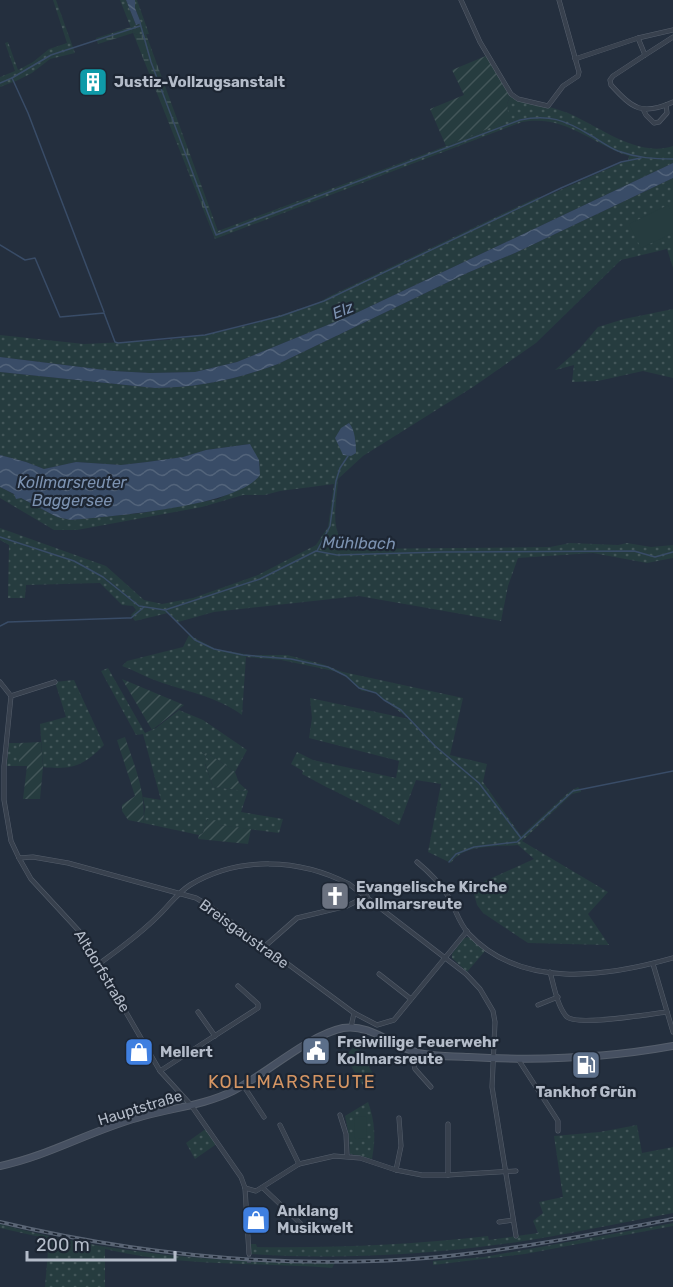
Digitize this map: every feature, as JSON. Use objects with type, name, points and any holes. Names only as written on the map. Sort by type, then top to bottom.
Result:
[{"type":"main road","points":[[351,1027],[374,1033],[411,1051],[440,1056],[517,1059],[625,1054],[673,1046]]},
{"type":"main road","name":"Hauptstraße","points":[[0,1166],[48,1152],[136,1118],[219,1097],[243,1085],[322,1036],[351,1027]]},
{"type":"street","points":[[461,0],[480,42],[511,94],[518,99],[548,106],[563,86],[578,76],[579,72],[558,0]]},
{"type":"street","points":[[575,59],[638,38],[673,30]]},
{"type":"street","points":[[673,37],[614,75],[610,82],[612,87],[644,110],[653,110],[673,102]]},
{"type":"street","points":[[638,38],[645,55]]},
{"type":"street","points":[[644,110],[646,116],[654,123],[659,122],[667,113],[666,105]]},
{"type":"street","points":[[0,682],[11,696],[55,681]]},
{"type":"street","name":"Altdorfstraße","points":[[11,696],[4,766],[4,800],[11,841],[19,858],[31,879],[79,932],[160,1071],[191,1105],[226,1153],[245,1188]]},
{"type":"street","name":"Breisgaustraße","points":[[19,858],[33,856],[68,863],[196,898],[354,1013],[377,1025]]},
{"type":"street","points":[[417,862],[432,875],[447,895],[467,931],[504,960],[526,968],[575,975],[653,964],[673,958]]},
{"type":"street","points":[[99,964],[137,936],[180,892],[191,885],[227,871],[255,864],[293,864],[330,874],[367,896],[472,981],[493,1011],[495,1022],[492,1087],[516,1236]]},
{"type":"street","points":[[264,947],[297,918],[347,906],[367,896]]},
{"type":"street","points":[[374,1033],[377,1025],[394,1020],[467,931]]},
{"type":"street","points":[[653,964],[673,1032]]},
{"type":"street","points":[[550,972],[566,1017],[572,1021],[667,1012]]},
{"type":"street","points":[[379,974],[411,999]]},
{"type":"street","points":[[160,1071],[259,1006],[238,986]]},
{"type":"street","points":[[538,1005],[558,997]]},
{"type":"street","points":[[198,1012],[215,1036]]},
{"type":"street","points":[[351,1027],[354,1013]]},
{"type":"street","points":[[411,1051],[415,1069],[431,1087]]},
{"type":"street","points":[[517,1059],[558,1121],[558,1131]]},
{"type":"street","points":[[243,1085],[264,1117]]},
{"type":"street","points":[[340,1115],[346,1134],[347,1156]]},
{"type":"street","points":[[396,1170],[401,1146],[399,1118]]},
{"type":"street","points":[[448,1124],[448,1175]]},
{"type":"street","points":[[280,1125],[299,1164]]},
{"type":"street","points":[[249,1254],[245,1188],[256,1191],[263,1188],[279,1175],[299,1164],[320,1158],[347,1156],[396,1170],[422,1174],[448,1175],[516,1171]]},
{"type":"street","points":[[263,1188],[304,1224],[305,1231]]},
{"type":"street","points":[[499,1222],[513,1220]]},
{"type":"green space","points":[[53,0],[56,0],[75,53],[50,59],[32,73],[0,87],[0,77],[15,71],[5,43],[8,42],[18,70],[49,49],[67,43]]},
{"type":"green space","points":[[120,0],[126,0],[136,25],[141,23],[135,8],[135,0],[137,0],[149,34],[133,33]]},
{"type":"green space","points":[[131,27],[133,33],[98,44],[96,38]]},
{"type":"green space","points":[[133,33],[146,34],[218,231],[215,239]]},
{"type":"green space","points":[[488,55],[511,94],[507,104],[509,120],[446,146],[430,109],[464,95],[452,70]]},
{"type":"green space","points":[[511,94],[518,99],[568,113],[632,144],[659,149],[673,146],[673,163],[352,315],[237,362],[195,372],[150,373],[113,371],[0,357],[0,335],[84,344],[168,340],[205,335],[249,325],[318,303],[538,197],[540,199],[628,160],[629,156],[565,126],[552,122],[522,122],[215,239],[218,231],[446,146],[508,120],[507,104]]},
{"type":"green space","points":[[673,178],[673,268],[667,249],[621,260],[536,343],[473,387],[363,456],[338,479],[335,518],[339,536],[352,549],[550,547],[570,543],[618,545],[627,543],[651,547],[673,545],[673,558],[647,563],[593,553],[518,558],[508,586],[501,621],[359,596],[214,612],[178,622],[168,613],[135,621],[131,615],[136,610],[133,606],[122,605],[100,583],[26,585],[25,598],[8,598],[9,545],[0,540],[0,528],[106,566],[144,600],[162,604],[193,598],[258,575],[316,545],[328,527],[334,484],[265,495],[243,495],[202,507],[77,530],[54,530],[0,498],[0,487],[57,517],[71,520],[142,513],[218,499],[242,487],[260,465],[249,444],[147,462],[121,465],[76,462],[44,469],[0,455],[0,372],[155,388],[218,382],[248,374],[278,364],[467,273],[515,253]]},
{"type":"green space","points":[[668,205],[673,216],[673,233],[641,248],[629,224]]},
{"type":"green space","points":[[673,309],[673,378],[643,371],[598,381],[572,382],[574,365],[555,370],[580,348],[598,327]]},
{"type":"green space","points":[[189,635],[216,649],[250,655],[287,655],[343,672],[463,698],[450,755],[487,764],[483,782],[521,836],[569,792],[578,787],[581,790],[581,792],[572,794],[522,841],[608,892],[588,914],[609,945],[528,943],[483,913],[477,905],[472,887],[534,859],[518,845],[472,849],[464,852],[451,863],[428,852],[441,784],[416,780],[399,825],[302,774],[303,771],[291,764],[297,752],[313,760],[396,778],[399,761],[309,738],[312,718],[310,698],[409,719],[374,692],[362,691],[344,675],[334,671],[281,660],[246,657],[242,715],[222,703],[122,666],[127,661],[183,647]]},
{"type":"green space","points":[[108,668],[145,733],[156,728],[179,710],[203,720],[247,750],[235,772],[202,752],[209,760],[205,764],[213,787],[248,791],[241,812],[283,819],[279,833],[218,825],[207,819],[203,833],[199,835],[143,823],[145,808],[143,797],[161,800],[143,734],[136,735],[101,671]]},
{"type":"green space","points":[[122,679],[184,705],[152,730]]},
{"type":"green space","points":[[74,680],[104,745],[90,758],[77,765],[62,768],[43,767],[40,724],[66,717],[55,682]]},
{"type":"green space","points":[[125,737],[141,790],[143,823],[128,820],[122,811],[122,805],[135,796],[117,740]]},
{"type":"green space","points":[[41,742],[43,767],[40,799],[23,799],[27,766],[19,766],[19,743]]},
{"type":"green space","points":[[9,743],[19,743],[19,766],[7,766]]},
{"type":"green space","points":[[201,751],[235,772],[239,783],[248,791],[213,787],[205,763],[209,760]]},
{"type":"green space","points":[[207,819],[219,821],[219,825],[251,829],[248,844],[198,839],[203,833]]},
{"type":"green space","points":[[469,937],[485,951],[467,972],[452,958],[452,954],[464,938]]},
{"type":"green space","points":[[356,1045],[375,1077],[363,1086],[345,1056]]},
{"type":"green space","points":[[368,1102],[374,1130],[372,1159],[350,1154],[345,1116]]},
{"type":"green space","points":[[366,1116],[367,1138],[355,1139],[354,1117]]},
{"type":"green space","points":[[637,1125],[642,1153],[673,1147],[673,1213],[528,1240],[451,1250],[337,1256],[251,1254],[250,1244],[256,1244],[257,1247],[372,1245],[488,1236],[489,1240],[538,1233],[533,1221],[543,1213],[539,1202],[563,1197],[554,1136],[600,1132]]},
{"type":"green space","points":[[207,1128],[218,1143],[195,1159],[186,1143]]},
{"type":"green space","points":[[673,1223],[673,1226],[525,1254],[433,1265],[433,1261],[484,1257]]},
{"type":"green space","points":[[0,1224],[83,1243],[166,1255],[250,1261],[335,1263],[332,1268],[190,1261],[133,1255],[105,1249],[105,1287],[45,1287],[49,1239],[0,1228]]},
{"type":"water","points":[[126,0],[135,0],[135,8],[141,23],[136,25]]},
{"type":"water","points":[[673,163],[673,178],[515,253],[467,273],[278,364],[248,374],[218,382],[155,388],[0,372],[0,357],[113,371],[150,373],[195,372],[237,362],[352,315]]},
{"type":"water","points":[[349,423],[356,445],[356,453],[351,456],[343,455],[335,438],[341,428]]},
{"type":"water","name":"Kollmarsreuter Baggersee","points":[[250,444],[259,460],[260,475],[247,486],[227,495],[172,508],[71,520],[57,517],[21,498],[16,499],[14,494],[0,487],[0,455],[44,469],[76,462],[121,465],[147,462]]},
{"type":"waterway","points":[[140,23],[151,62],[216,235],[530,118],[548,118],[573,125],[618,151],[646,158],[673,159]]},
{"type":"waterway","points":[[0,83],[51,55],[140,26]]},
{"type":"waterway","points":[[12,78],[28,113],[104,312]]},
{"type":"waterway","name":"Elz","points":[[0,245],[25,260],[35,258],[60,317],[104,313],[115,342],[205,335],[281,316],[324,301],[561,188],[621,162],[641,158]]},
{"type":"waterway","points":[[317,551],[330,526],[336,481],[340,468],[348,456]]},
{"type":"waterway","name":"Mühlbach","points":[[0,537],[74,561],[103,577],[139,606],[165,610],[260,579],[316,551],[337,555],[634,551],[655,557],[673,552]]},
{"type":"waterway","points":[[0,626],[8,622],[131,618],[144,607]]},
{"type":"waterway","points":[[166,611],[195,640],[214,649],[243,655],[291,659],[328,667],[346,676],[359,688],[376,693],[401,710],[435,746],[479,783],[521,838]]},
{"type":"waterway","points":[[449,862],[456,854],[474,847],[517,842],[573,791],[673,771]]},
{"type":"tunnel","points":[[249,1254],[249,1263]]},
{"type":"railway","points":[[0,1222],[108,1244],[163,1251],[273,1261],[328,1262],[384,1261],[469,1254],[556,1241],[673,1219]]},
{"type":"place","name":"Justiz-Vollzugsanstalt","points":[[93,82]]},
{"type":"place","name":"Evangelische Kirche Kollmarsreute","points":[[335,896]]},
{"type":"place","name":"Freiwillige Feuerwehr Kollmarsreute","points":[[316,1051]]},
{"type":"place","name":"Mellert","points":[[139,1052]]},
{"type":"place","name":"Tankhof Grün","points":[[586,1065]]},
{"type":"place","name":"Anklang Musikwelt","points":[[256,1220]]},
{"type":"district","name":"KOLLMARSREUTE","points":[[292,1082]]}]
